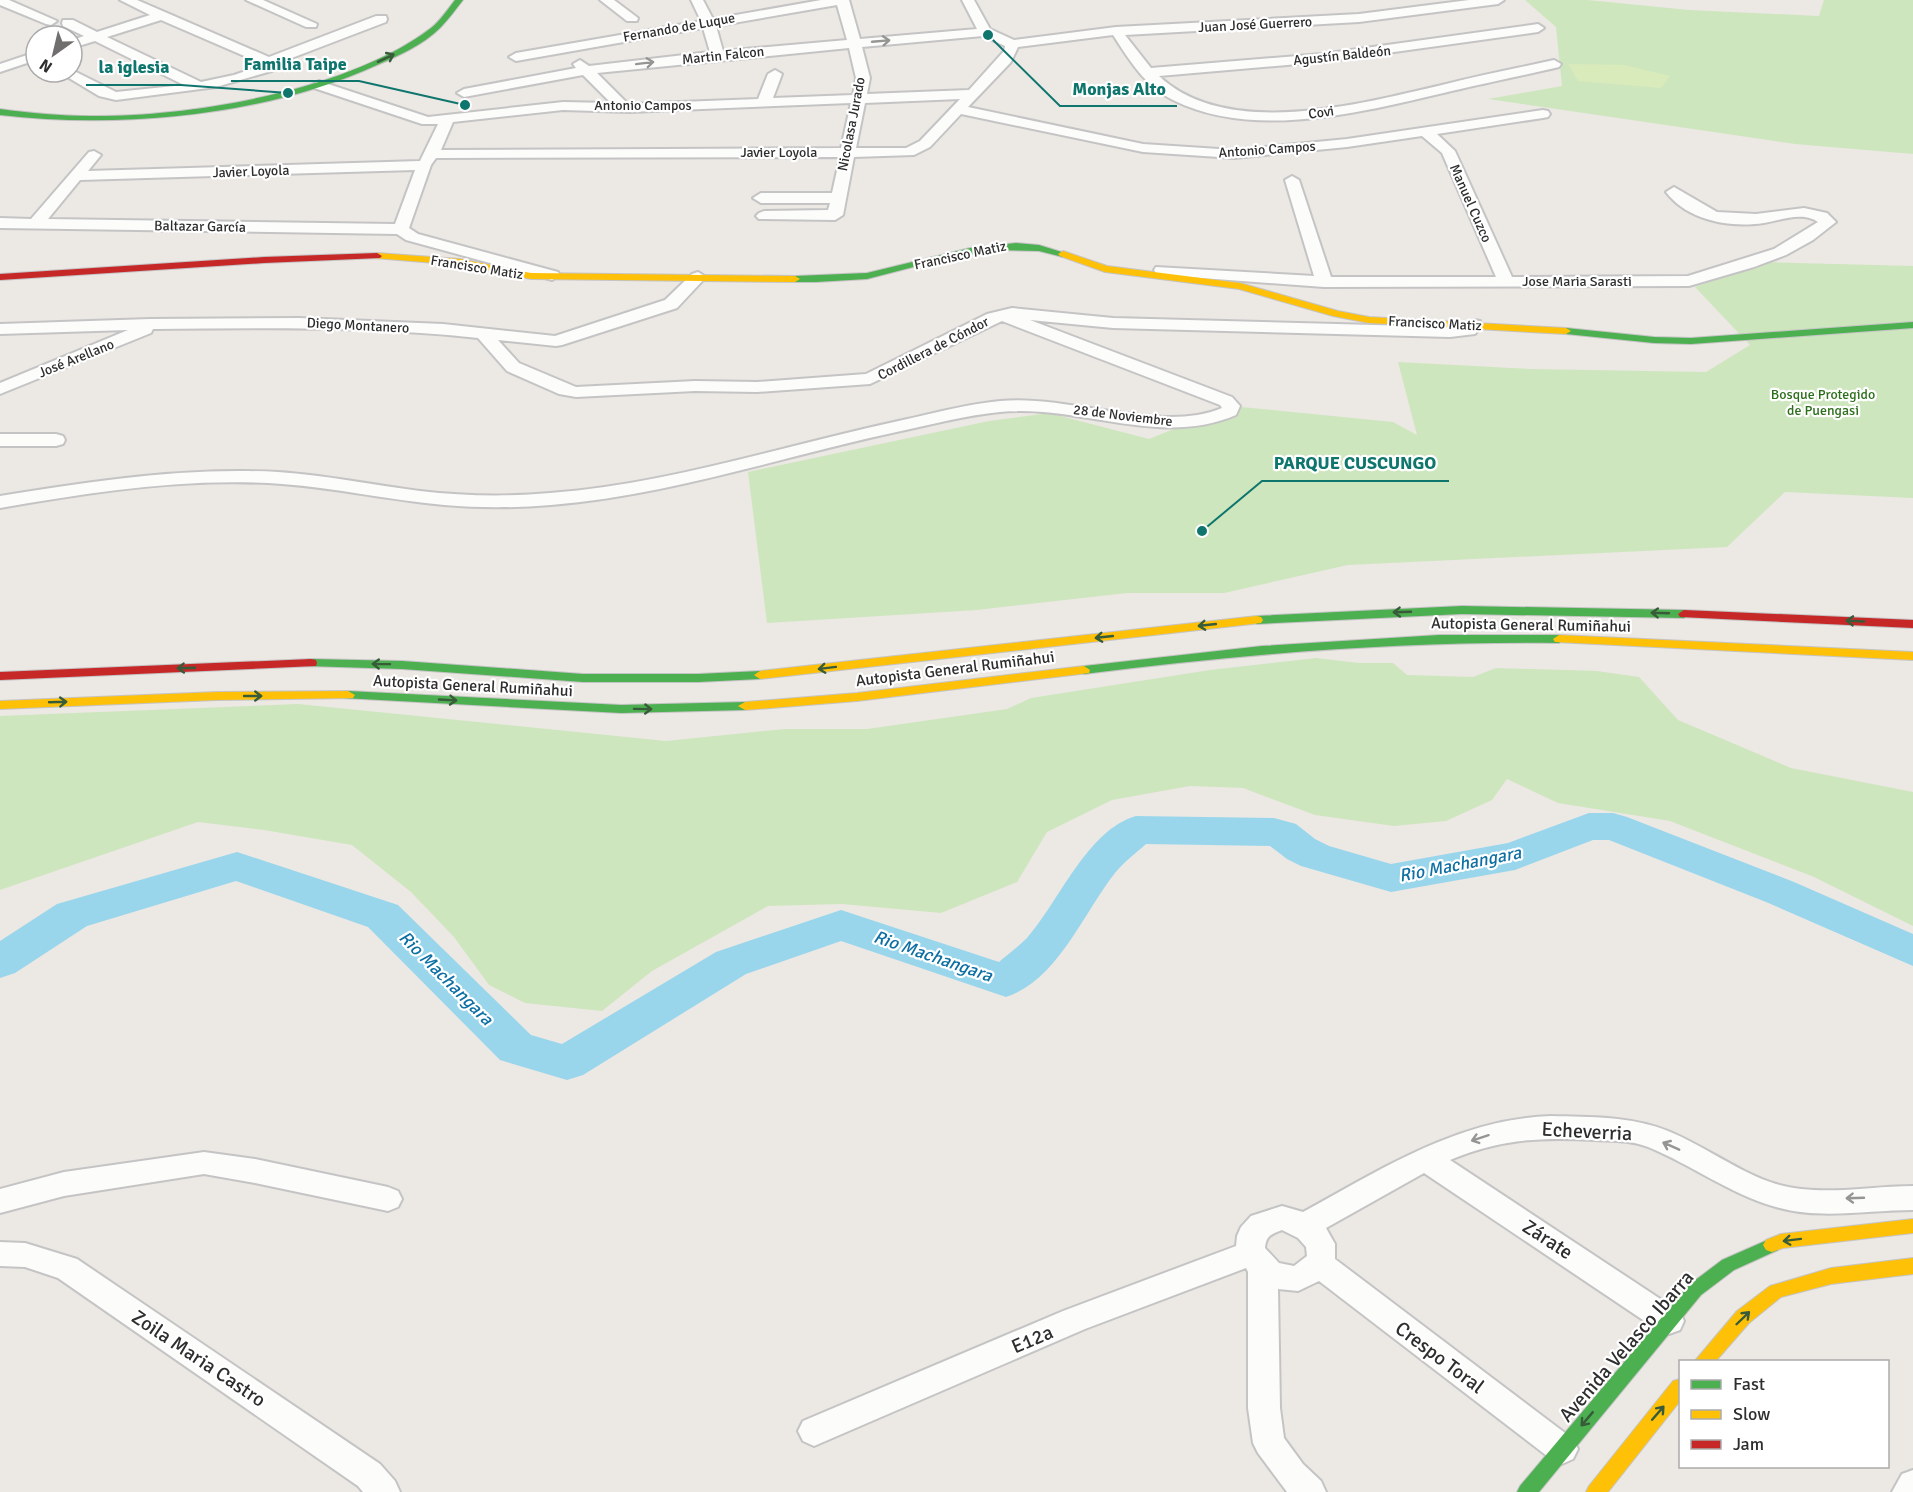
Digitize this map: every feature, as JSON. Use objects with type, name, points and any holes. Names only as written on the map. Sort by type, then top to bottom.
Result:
[{"type":"main road","points":[[0,111],[84,119],[152,116],[215,108],[319,85],[365,68],[407,48],[438,26],[459,0]]},
{"type":"main road","points":[[0,101],[36,107],[98,109],[180,104],[295,81],[337,68],[387,42]]},
{"type":"main road","name":"Francisco Matiz","points":[[0,277],[264,260],[371,256],[460,262],[531,276],[823,279],[859,277],[966,251],[1013,244],[1057,252],[1105,269],[1240,286],[1337,314],[1370,320],[1522,327],[1654,340],[1690,341],[1913,325]]},
{"type":"main road","name":"Autopista General Rumiñahui","points":[[0,676],[309,663],[402,665],[583,678],[708,678],[791,672],[1284,617],[1462,610],[1656,613],[1913,624]]},
{"type":"main road","name":"Autopista General Rumiñahui","points":[[0,705],[230,696],[344,695],[580,708],[716,708],[841,698],[1290,646],[1469,637],[1675,643],[1913,656]]},
{"type":"main road","name":"Avenida Velasco Ibarra","points":[[1527,1492],[1695,1290],[1728,1264],[1781,1241],[1913,1226]]},
{"type":"main road","points":[[1705,1360],[1743,1317],[1776,1291],[1831,1276],[1913,1266]]},
{"type":"main road","points":[[1597,1492],[1679,1388]]},
{"type":"street","points":[[126,0],[164,15],[269,65]]},
{"type":"street","points":[[252,0],[311,24]]},
{"type":"street","points":[[697,0],[708,22],[718,55]]},
{"type":"street","name":"Fernando de Luque","points":[[516,57],[842,0]]},
{"type":"street","name":"Nicolasa Jurado","points":[[764,216],[834,215],[863,78],[842,0]]},
{"type":"street","points":[[968,0],[985,32],[1012,44]]},
{"type":"street","name":"Juan José Guerrero","points":[[1012,44],[1116,31],[1337,20],[1498,0]]},
{"type":"street","points":[[0,1],[51,21]]},
{"type":"street","points":[[610,1],[632,18]]},
{"type":"street","points":[[84,40],[164,15]]},
{"type":"street","points":[[84,82],[104,93],[116,96],[198,86],[262,71],[269,65],[381,19]]},
{"type":"street","name":"Agustín Baldeón","points":[[1145,73],[1323,58],[1538,28]]},
{"type":"street","points":[[84,31],[198,86]]},
{"type":"street","name":"Covi","points":[[1116,31],[1145,73],[1176,96],[1200,105],[1232,112],[1292,116],[1374,104],[1554,64]]},
{"type":"street","name":"Martin Falcon","points":[[464,93],[587,70],[718,55],[985,32]]},
{"type":"street","name":"Javier Loyola","points":[[78,176],[428,160],[915,150],[925,144],[1006,59],[1012,44]]},
{"type":"street","points":[[563,48],[624,108]]},
{"type":"street","points":[[0,68],[24,60]]},
{"type":"street","points":[[764,102],[776,74]]},
{"type":"street","name":"Antonio Campos","points":[[319,85],[420,120],[447,120],[563,106],[624,108],[973,94]]},
{"type":"street","name":"Antonio Campos","points":[[957,110],[1143,148],[1234,154],[1347,143],[1543,114]]},
{"type":"street","points":[[401,229],[428,160],[447,120]]},
{"type":"street","name":"Manuel Cuzco","points":[[1426,132],[1448,151],[1506,281]]},
{"type":"street","points":[[36,223],[78,176],[94,154]]},
{"type":"street","points":[[1292,180],[1324,282]]},
{"type":"street","name":"Jose Maria Sarasti","points":[[1149,274],[1164,270],[1324,282],[1689,281],[1780,252],[1828,222],[1821,215],[1806,213],[1757,219],[1714,216],[1694,208],[1674,192]]},
{"type":"street","points":[[761,198],[837,198]]},
{"type":"street","name":"Baltazar García","points":[[0,223],[401,229],[412,237],[558,277]]},
{"type":"street","name":"Diego Montanero","points":[[0,329],[150,324],[299,323],[483,333],[549,340],[563,339],[671,304],[698,277]]},
{"type":"street","name":"Cordillera de Cóndor","points":[[483,333],[513,367],[565,390],[576,392],[695,386],[757,387],[870,379],[1002,315],[1012,313],[1113,323],[1450,332],[1469,330],[1474,325]]},
{"type":"street","name":"28 de Noviembre","points":[[0,502],[88,487],[162,480],[235,478],[278,478],[466,501],[572,498],[618,492],[699,476],[873,431],[943,416],[1020,405],[1051,406],[1165,421],[1213,419],[1230,411],[1231,406],[1226,401],[1002,315]]},
{"type":"street","name":"José Arellano","points":[[0,389],[137,333],[150,324]]},
{"type":"street","points":[[0,440],[56,440]]},
{"type":"street","name":"Echeverria","points":[[1305,1225],[1426,1159],[1485,1136],[1551,1126],[1640,1133],[1710,1164],[1746,1184],[1779,1196],[1816,1199],[1913,1198]]},
{"type":"street","name":"Zárate","points":[[1426,1159],[1669,1321]]},
{"type":"street","points":[[0,1201],[64,1184],[204,1163],[255,1171],[388,1199]]},
{"type":"street","points":[[1257,1261],[1283,1278],[1305,1276],[1319,1264],[1322,1254],[1320,1243],[1315,1233],[1305,1225],[1282,1218],[1259,1225],[1252,1233],[1250,1242],[1257,1261],[1264,1408],[1269,1443],[1292,1475],[1310,1492]]},
{"type":"street","name":"Zoila Maria Castro","points":[[0,1254],[25,1255],[68,1268],[369,1475],[384,1492]]},
{"type":"street","name":"E12a","points":[[814,1431],[1074,1320],[1257,1261]]},
{"type":"street","name":"Crespo Toral","points":[[1319,1264],[1562,1449]]},
{"type":"street","points":[[1908,1492],[1913,1485]]},
{"type":"green space","points":[[1525,0],[1588,0],[1689,10],[1819,16],[1824,0],[1913,0],[1913,154],[1795,144],[1488,99],[1562,86],[1556,27]]},
{"type":"green space","points":[[1568,64],[1625,65],[1670,76],[1661,88],[1578,81]]},
{"type":"green space","name":"Bosque Protegido de Puengasi","points":[[1764,262],[1913,266],[1913,498],[1785,492],[1727,547],[1348,565],[1224,593],[1127,593],[977,610],[767,623],[748,472],[989,421],[1049,413],[1149,439],[1231,406],[1393,422],[1417,435],[1398,362],[1531,369],[1706,372],[1750,345],[1695,287]]},
{"type":"green space","points":[[1316,658],[1359,663],[1393,663],[1407,675],[1473,677],[1496,668],[1597,671],[1639,677],[1678,720],[1791,768],[1913,792],[1913,926],[1814,877],[1670,821],[1558,803],[1507,779],[1492,800],[1446,821],[1394,826],[1315,815],[1243,788],[1190,786],[1112,800],[1047,832],[1017,882],[941,913],[842,904],[768,906],[652,971],[602,1011],[525,1003],[489,985],[454,937],[411,892],[352,845],[264,830],[198,822],[0,890],[0,716],[298,704],[666,741],[785,729],[867,729],[1007,709],[1031,698],[1210,670]]},
{"type":"waterway","name":"Rio Machangara","points":[[0,962],[72,915],[237,866],[383,916],[516,1048],[567,1063],[731,963],[841,925],[1006,981],[1042,948],[1102,862],[1136,830],[1274,832],[1282,834],[1301,849],[1315,856],[1391,878],[1515,856],[1589,826],[1613,827],[1780,892],[1913,951]]},
{"type":"traffic: fast","points":[[0,112],[77,119],[160,115],[255,100],[307,88],[401,52],[436,28],[459,0]]},
{"type":"traffic: fast","points":[[795,279],[867,276],[970,250],[993,247],[1039,248],[1063,254]]},
{"type":"traffic: fast","points":[[1566,331],[1654,340],[1691,341],[1913,325]]},
{"type":"traffic: fast","points":[[1257,620],[1462,610],[1684,614]]},
{"type":"traffic: fast","points":[[1084,670],[1321,645],[1439,639],[1559,639]]},
{"type":"traffic: fast","points":[[311,663],[402,665],[583,678],[698,678],[760,675]]},
{"type":"traffic: fast","points":[[348,695],[621,709],[745,706]]},
{"type":"traffic: fast","points":[[1527,1492],[1695,1290],[1728,1265],[1772,1245]]},
{"type":"traffic: slow","points":[[1063,254],[1105,269],[1240,286],[1337,314],[1369,320],[1566,331]]},
{"type":"traffic: slow","points":[[377,256],[460,262],[531,276],[795,279]]},
{"type":"traffic: slow","points":[[760,675],[1257,620]]},
{"type":"traffic: slow","points":[[1559,639],[1913,656]]},
{"type":"traffic: slow","points":[[745,706],[857,697],[1084,670]]},
{"type":"traffic: slow","points":[[0,705],[217,696],[348,695]]},
{"type":"traffic: slow","points":[[1772,1245],[1781,1241],[1913,1226]]},
{"type":"traffic: slow","points":[[1705,1360],[1743,1317],[1776,1291],[1831,1276],[1913,1266]]},
{"type":"traffic: slow","points":[[1596,1492],[1679,1388]]},
{"type":"traffic: jam","points":[[0,277],[264,260],[377,256]]},
{"type":"traffic: jam","points":[[1684,614],[1913,624]]},
{"type":"traffic: jam","points":[[0,676],[311,663]]},
{"type":"place","name":"Monjas Alto","points":[[988,35]]},
{"type":"place","name":"la iglesia","points":[[288,93]]},
{"type":"place","name":"Familia Taipe","points":[[465,105]]},
{"type":"place","name":"PARQUE CUSCUNGO","points":[[1202,531]]}]
